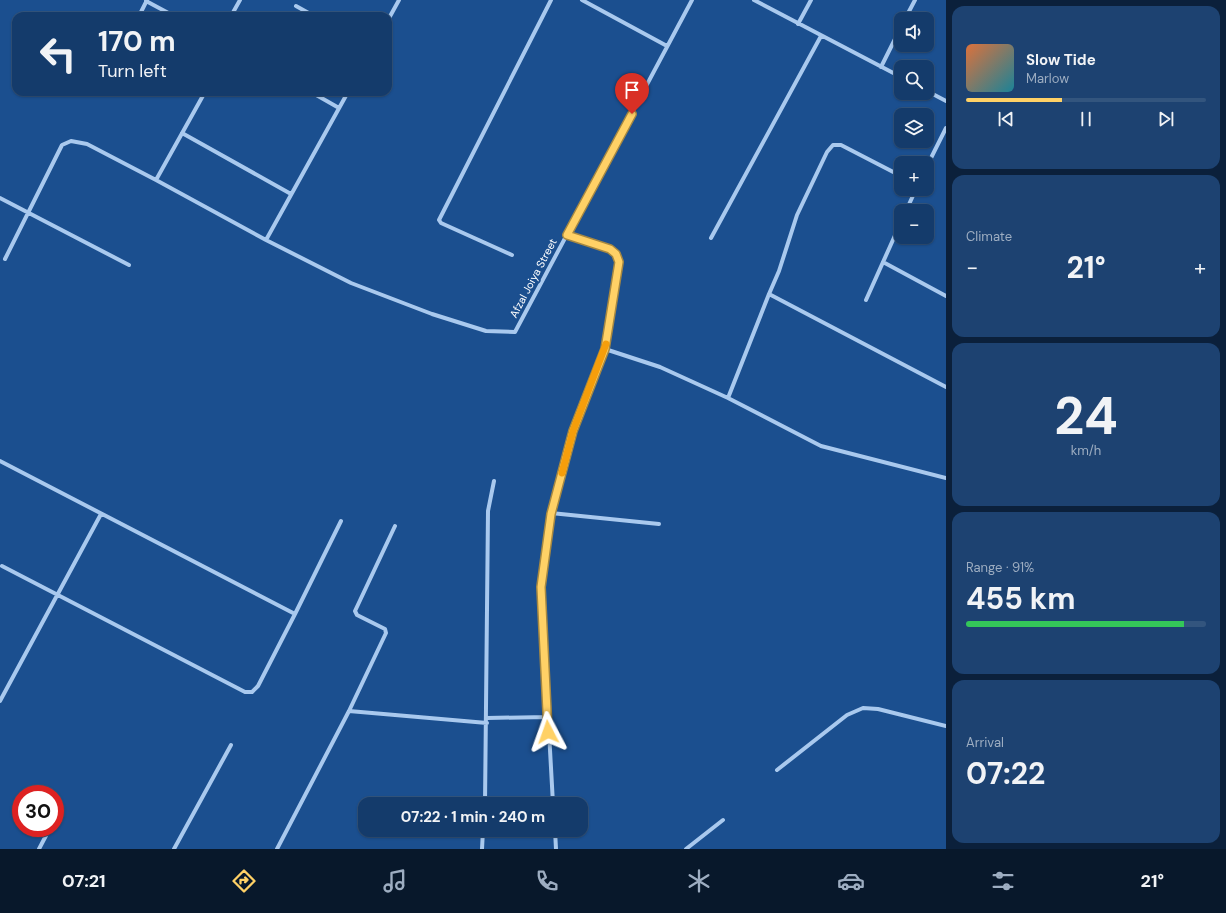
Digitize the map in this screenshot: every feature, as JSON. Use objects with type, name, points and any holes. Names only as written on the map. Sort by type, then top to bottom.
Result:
[{"type":"street","points":[[140,12],[147,0],[167,12]]},
{"type":"street","points":[[233,12],[240,0]]},
{"type":"street","points":[[392,13],[399,0]]},
{"type":"street","points":[[512,255],[441,223],[439,220],[551,0]]},
{"type":"street","points":[[582,0],[667,46]]},
{"type":"street","name":"Afzal Joiya Street","points":[[266,240],[351,283],[432,314],[486,331],[515,332],[692,0]]},
{"type":"street","points":[[754,0],[894,74]]},
{"type":"street","points":[[798,24],[810,0]]},
{"type":"street","points":[[909,12],[915,0]]},
{"type":"street","points":[[296,6],[307,12]]},
{"type":"street","points":[[711,238],[821,36]]},
{"type":"street","points":[[881,67],[894,41]]},
{"type":"street","points":[[934,95],[946,101]]},
{"type":"street","points":[[156,180],[203,96]]},
{"type":"street","points":[[318,96],[339,108]]},
{"type":"street","points":[[5,259],[62,145],[71,141],[87,144],[266,240],[346,96]]},
{"type":"street","points":[[932,156],[946,128]]},
{"type":"street","points":[[182,133],[291,194]]},
{"type":"street","points":[[728,398],[768,294],[779,271],[797,215],[827,152],[833,145],[841,145],[894,172]]},
{"type":"street","points":[[0,198],[129,265]]},
{"type":"street","points":[[553,797],[541,587],[551,514],[573,431],[605,349],[619,262],[616,254],[610,249],[567,235]]},
{"type":"street","points":[[866,300],[894,238]]},
{"type":"street","points":[[883,262],[946,296]]},
{"type":"street","points":[[768,294],[946,387]]},
{"type":"street","points":[[605,349],[660,367],[728,398],[821,446],[946,478]]},
{"type":"street","points":[[0,461],[295,614]]},
{"type":"street","points":[[485,797],[488,511],[494,481]]},
{"type":"street","points":[[0,701],[101,514]]},
{"type":"street","points":[[551,514],[659,524]]},
{"type":"street","points":[[2,566],[245,692],[252,692],[258,686],[341,521]]},
{"type":"street","points":[[277,849],[349,711],[386,631],[385,629],[358,615],[355,611],[395,526]]},
{"type":"street","points":[[778,770],[847,715],[863,708],[878,709],[946,726]]},
{"type":"street","points":[[349,711],[487,723]]},
{"type":"street","points":[[487,718],[547,718]]},
{"type":"street","points":[[174,849],[231,745]]},
{"type":"street","points":[[686,849],[723,820]]},
{"type":"street","points":[[39,849],[45,837]]},
{"type":"street","points":[[482,849],[483,837]]},
{"type":"street","points":[[555,837],[556,849]]},
{"type":"slow traffic","points":[[562,473],[573,431],[606,344]]},
{"type":"route","points":[[548,732],[541,587],[551,514],[573,431],[605,349],[619,262],[616,254],[610,249],[567,235],[632,114]]}]
